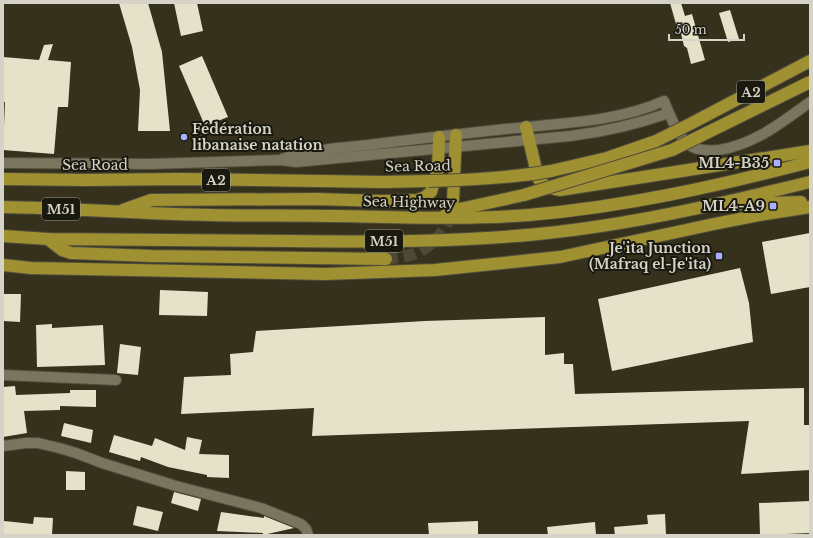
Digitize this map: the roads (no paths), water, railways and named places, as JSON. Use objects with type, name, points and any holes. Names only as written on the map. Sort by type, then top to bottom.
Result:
[{"type":"highway","name":"Sea Road","points":[[3,179],[181,179],[384,182],[480,180],[528,175],[607,158],[656,141],[810,61]]},
{"type":"highway","points":[[438,218],[455,210],[524,195],[672,150],[810,82]]},
{"type":"highway","points":[[526,127],[538,178],[543,185],[560,190],[810,151]]},
{"type":"highway","points":[[453,201],[456,142]]},
{"type":"highway","points":[[119,212],[139,203],[151,200],[417,200],[425,197],[431,192],[438,169],[439,143]]},
{"type":"highway","name":"Sea Highway","points":[[3,207],[211,215],[438,218],[488,217],[531,214],[616,204],[730,181],[810,162]]},
{"type":"highway","name":"M51","points":[[3,236],[48,239],[363,241],[492,238],[597,227],[717,205],[810,182]]},
{"type":"highway","points":[[717,205],[810,202]]},
{"type":"highway","points":[[3,265],[31,268],[325,274],[435,270],[560,257],[721,222],[810,207]]},
{"type":"highway","points":[[48,239],[62,250],[71,253],[152,256],[386,259]]},
{"type":"street","points":[[456,142],[526,127],[594,120],[638,110],[664,101],[679,133],[688,144],[694,148],[710,151],[731,148],[751,141],[810,102]]},
{"type":"street","points":[[3,163],[150,164],[280,160],[294,155],[349,147],[456,142],[483,144],[593,133],[629,125],[669,113]]},
{"type":"street","points":[[3,375],[116,380]]},
{"type":"street","points":[[3,446],[38,443],[76,453],[102,463],[176,486],[261,508],[301,524],[306,529],[308,535]]},
{"type":"tunnel","points":[[386,259],[414,254],[429,245],[442,233],[445,228],[451,208]]},
{"type":"place","name":"Fédération libanaise natation","points":[[184,137]]},
{"type":"place","name":"ML4-B35","points":[[777,163]]},
{"type":"place","name":"ML4-A9","points":[[773,206]]},
{"type":"place","name":"Je'ita Junction (Mafraq el-Je'ita)","points":[[719,256]]}]
